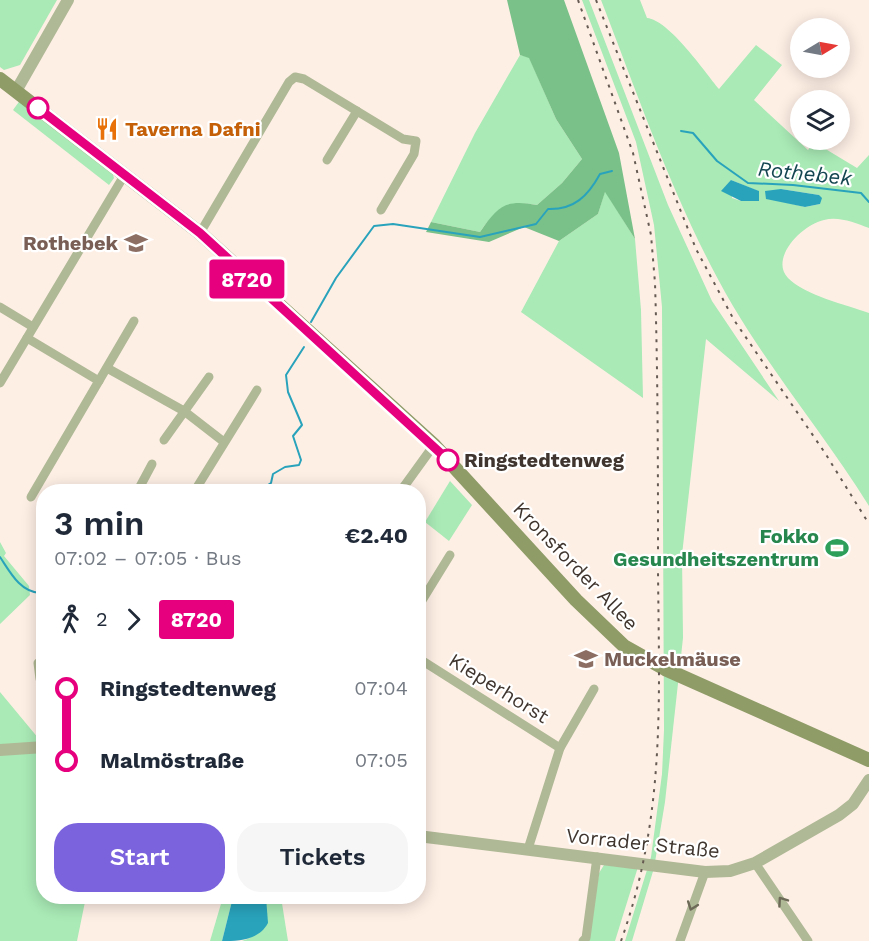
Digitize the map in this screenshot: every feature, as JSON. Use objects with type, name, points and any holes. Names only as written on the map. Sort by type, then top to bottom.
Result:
[{"type":"main road","name":"Kronsforder Allee","points":[[0,79],[200,233],[303,329],[434,445],[576,600],[624,646],[665,669],[869,760]]},
{"type":"street","points":[[16,91],[68,0]]},
{"type":"street","points":[[200,233],[289,82],[295,77],[304,79],[403,139],[416,141],[414,154],[381,210]]},
{"type":"street","points":[[327,160],[357,111]]},
{"type":"street","points":[[0,383],[125,174]]},
{"type":"street","points":[[0,307],[33,327]]},
{"type":"street","points":[[39,484],[134,321]]},
{"type":"street","points":[[27,338],[99,381]]},
{"type":"street","points":[[107,368],[184,411],[224,442]]},
{"type":"street","points":[[165,440],[209,377]]},
{"type":"street","points":[[199,484],[257,390]]},
{"type":"street","points":[[406,484],[434,445]]},
{"type":"street","points":[[141,484],[152,464]]},
{"type":"street","points":[[31,497],[36,488]]},
{"type":"street","points":[[426,594],[450,555]]},
{"type":"street","name":"Kieperhorst","points":[[426,663],[560,748]]},
{"type":"street","points":[[528,849],[560,748],[594,688]]},
{"type":"street","points":[[0,750],[36,748]]},
{"type":"street","name":"Vorrader Straße","points":[[426,837],[705,872],[730,872],[755,863],[846,810],[853,804],[869,780]]},
{"type":"street","points":[[583,941],[586,939],[597,857]]},
{"type":"street","points":[[755,863],[808,941]]},
{"type":"street","points":[[680,941],[705,872]]},
{"type":"green space","points":[[0,0],[57,0],[20,65],[4,70],[0,67]]},
{"type":"green space","points":[[507,0],[564,0],[619,153],[635,239],[605,192],[598,214],[559,241],[524,227],[489,242],[426,232],[431,222],[480,232],[503,206],[517,203],[537,205],[562,183],[582,159],[556,119],[529,58],[520,55]]},
{"type":"green space","points":[[582,0],[589,0],[668,205],[712,301],[779,401],[706,339],[682,555],[683,638],[665,802],[654,868],[632,941],[625,941],[651,857],[662,774],[664,730],[662,307],[654,225],[636,142]]},
{"type":"green space","points":[[601,0],[640,0],[647,18],[656,21],[676,37],[719,89],[756,45],[782,65],[754,100],[790,133],[790,150],[827,150],[857,168],[869,155],[869,228],[835,219],[816,223],[798,235],[791,243],[783,261],[783,270],[788,278],[804,290],[869,313],[869,506],[733,306],[694,232]],"holes":[[[731,180],[758,191],[759,201],[741,201],[732,198]],[[781,189],[819,195],[820,204],[805,207],[780,201]]]},
{"type":"green space","points":[[520,55],[529,57],[556,119],[582,159],[562,183],[537,205],[519,204],[504,208],[485,224],[480,232],[431,222],[475,133]]},
{"type":"green space","points":[[21,99],[112,172],[114,178],[109,185],[13,110]]},
{"type":"green space","points":[[605,191],[635,239],[641,310],[643,398],[521,312],[559,241],[598,214]]},
{"type":"green space","points":[[450,481],[472,505],[449,541],[426,523]]},
{"type":"green space","points":[[0,542],[6,553],[4,556],[29,586],[30,595],[0,624]]},
{"type":"green space","points":[[0,692],[36,735],[36,904],[85,904],[77,941],[0,941]]},
{"type":"green space","points":[[604,865],[638,867],[615,941],[588,941],[599,873]]},
{"type":"green space","points":[[221,904],[231,904],[222,941],[210,941]]},
{"type":"green space","points":[[263,904],[282,904],[288,941],[242,941],[250,938]]},
{"type":"water","points":[[731,180],[759,191],[759,201],[741,201],[721,191]]},
{"type":"water","points":[[781,189],[819,195],[822,198],[820,204],[805,207],[766,199],[765,191]]},
{"type":"water","points":[[231,904],[267,904],[268,923],[264,929],[242,940],[222,941]]},
{"type":"waterway","name":"Rothebek","points":[[681,131],[693,133],[717,161],[748,183],[793,185],[861,193],[869,202]]},
{"type":"waterway","name":"Rothebek","points":[[311,322],[336,278],[374,226],[393,224],[480,237],[536,224],[548,209],[573,204],[585,195],[600,174],[612,171]]},
{"type":"waterway","name":"Rothebek","points":[[269,484],[273,474],[285,467],[299,465],[301,460],[293,436],[302,425],[288,392],[286,375],[304,347]]},
{"type":"waterway","points":[[0,557],[21,585],[36,592]]},
{"type":"railway","points":[[578,0],[633,153],[651,235],[655,283],[659,665],[657,757],[646,848],[636,894],[621,941]]},
{"type":"railway","points":[[596,0],[696,249],[734,320],[825,453],[869,524]]},
{"type":"bus line","name":"8720","points":[[38,108],[200,233],[231,264],[448,460]]},
{"type":"place","name":"Taverna Dafni","points":[[107,129]]},
{"type":"place","name":"Rothebek","points":[[136,243]]},
{"type":"place","name":"Ringstedtenweg","points":[[448,460]]},
{"type":"place","name":"Fokko Gesundheitszentrum","points":[[837,548]]},
{"type":"place","name":"Muckelmäuse","points":[[586,659]]}]
